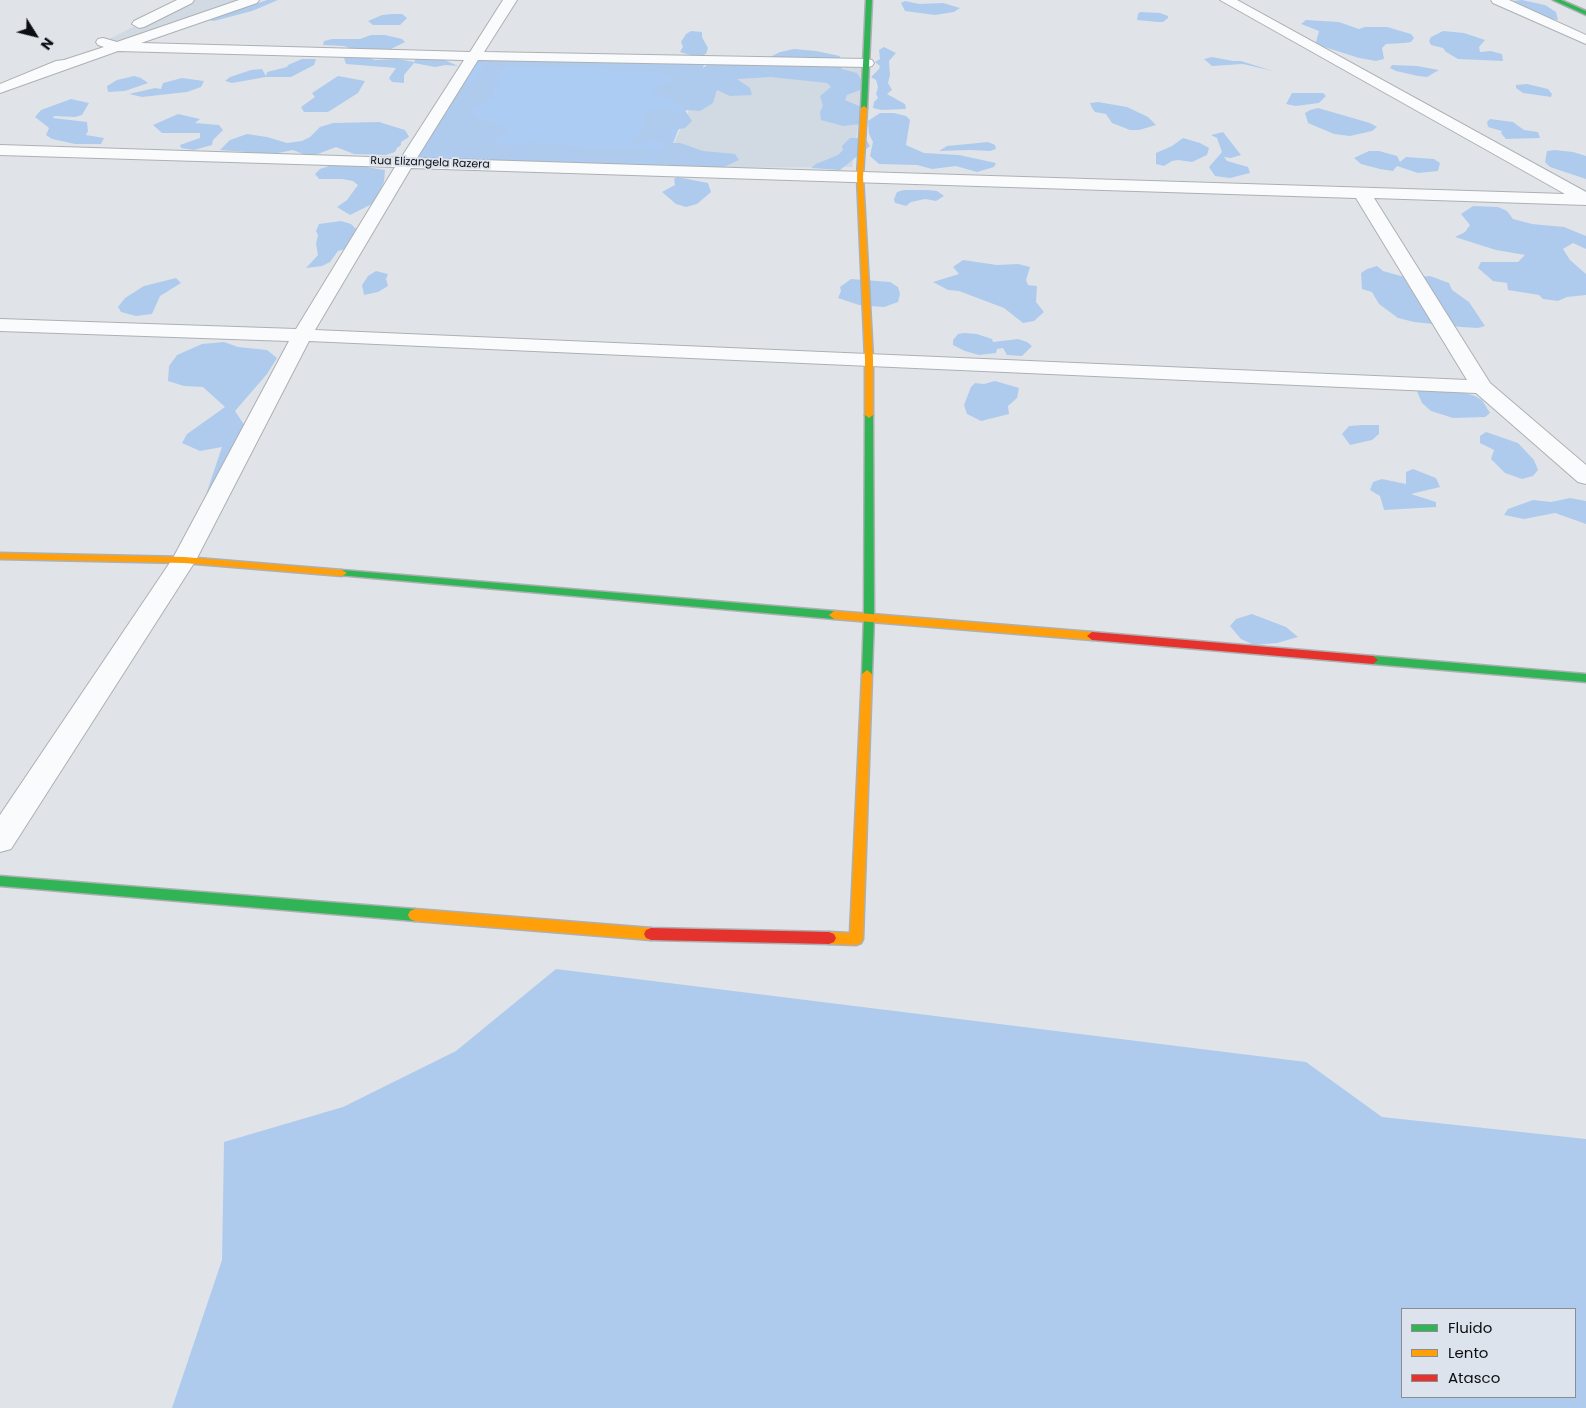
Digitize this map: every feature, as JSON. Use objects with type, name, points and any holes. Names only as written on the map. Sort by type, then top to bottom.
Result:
[{"type":"main road","points":[[0,881],[664,934],[856,939],[869,617],[868,359],[860,177],[869,0]]},
{"type":"main road","points":[[1556,0],[1586,13]]},
{"type":"main road","points":[[0,556],[184,560],[1586,678]]},
{"type":"street","points":[[45,72],[187,0]]},
{"type":"street","points":[[0,89],[252,0]]},
{"type":"street","points":[[0,840],[184,560],[302,335],[406,162],[510,0]]},
{"type":"street","points":[[1227,0],[1586,200]]},
{"type":"street","points":[[1498,0],[1586,40]]},
{"type":"street","points":[[103,42],[118,47],[867,63]]},
{"type":"street","name":"Rua Elizangela Razera","points":[[0,150],[1586,200]]},
{"type":"street","points":[[1362,193],[1482,387],[1586,477]]},
{"type":"street","points":[[0,325],[302,335],[1482,387]]},
{"type":"shaded area","points":[[187,0],[245,0],[117,47],[103,42]]},
{"type":"shaded area","points":[[267,0],[278,0],[252,11],[214,21],[208,20]]},
{"type":"shaded area","points":[[1522,0],[1545,5],[1556,12],[1558,20],[1549,19],[1507,4],[1511,1]]},
{"type":"shaded area","points":[[905,1],[919,4],[943,3],[960,8],[954,12],[935,15],[905,11],[901,3]]},
{"type":"shaded area","points":[[1140,12],[1160,13],[1168,16],[1168,18],[1163,22],[1137,20]]},
{"type":"shaded area","points":[[402,14],[407,18],[400,25],[373,25],[368,21],[382,15]]},
{"type":"shaded area","points":[[1306,20],[1339,22],[1359,29],[1365,27],[1387,27],[1411,34],[1414,38],[1411,42],[1386,44],[1382,48],[1384,59],[1376,61],[1359,58],[1318,45],[1316,42],[1319,31],[1301,24]]},
{"type":"shaded area","points":[[691,31],[702,32],[702,37],[708,48],[706,54],[697,57],[680,52],[683,47],[681,42],[686,34]]},
{"type":"shaded area","points":[[1443,31],[1464,33],[1485,40],[1479,47],[1480,52],[1491,51],[1502,54],[1503,61],[1458,59],[1443,48],[1431,45],[1429,41],[1431,37]]},
{"type":"shaded area","points":[[371,35],[385,35],[402,39],[405,42],[387,51],[359,51],[344,46],[323,45],[324,41],[332,39],[360,39]]},
{"type":"shaded area","points":[[884,47],[896,53],[889,61],[890,75],[888,83],[892,90],[887,94],[905,104],[906,109],[881,110],[873,108],[874,102],[878,98],[876,94],[878,87],[876,80],[871,77],[879,69],[880,66],[875,62],[880,59],[879,50]]},
{"type":"shaded area","points":[[794,49],[840,56],[842,69],[857,73],[863,83],[860,90],[847,95],[845,100],[864,108],[861,124],[843,126],[821,120],[820,112],[823,106],[820,96],[831,87],[827,83],[771,77],[737,79],[750,88],[752,95],[730,96],[717,90],[713,103],[700,111],[686,110],[670,99],[650,92],[650,90],[659,85],[677,79],[659,73],[591,69],[515,69],[505,67],[498,71],[500,75],[497,79],[500,85],[494,86],[493,97],[473,109],[475,116],[502,125],[508,133],[490,142],[511,144],[531,142],[588,147],[651,148],[651,155],[669,143],[650,141],[640,144],[629,143],[643,129],[641,117],[652,109],[665,109],[686,112],[692,121],[685,128],[668,131],[672,136],[673,143],[680,143],[703,151],[735,154],[739,160],[724,167],[711,170],[653,163],[651,157],[644,162],[611,163],[576,160],[536,161],[520,158],[503,161],[424,153],[430,137],[439,137],[437,122],[455,111],[449,107],[459,88],[478,79],[475,75],[482,69],[481,66],[491,60],[580,61],[601,65],[635,66],[648,63],[661,66],[695,65],[703,68],[710,63],[746,62],[758,66],[765,65],[772,56]]},
{"type":"shaded area","points":[[474,56],[706,60],[662,171],[406,162]]},
{"type":"shaded area","points":[[367,57],[375,60],[398,59],[414,62],[416,58],[440,58],[458,66],[446,65],[435,67],[414,63],[404,75],[404,83],[392,82],[389,78],[396,68],[346,64],[344,58]]},
{"type":"shaded area","points":[[1212,57],[1241,61],[1273,71],[1243,64],[1212,66],[1204,59]]},
{"type":"shaded area","points":[[302,59],[316,59],[314,65],[291,77],[266,77],[232,83],[225,81],[230,77],[251,70],[262,69],[266,76],[267,72],[287,67]]},
{"type":"shaded area","points":[[710,63],[867,66],[852,167],[663,168]]},
{"type":"shaded area","points":[[1392,65],[1417,66],[1439,70],[1427,77],[1396,71],[1390,68]]},
{"type":"shaded area","points":[[134,76],[148,83],[125,91],[108,92],[107,86],[117,80]]},
{"type":"shaded area","points":[[338,76],[365,81],[358,93],[328,112],[304,112],[301,107],[315,97],[312,93]]},
{"type":"shaded area","points":[[182,78],[204,81],[201,87],[187,92],[142,97],[129,94],[155,88],[161,89],[163,83]]},
{"type":"shaded area","points":[[1527,84],[1548,89],[1552,94],[1551,97],[1523,93],[1516,88],[1516,85]]},
{"type":"shaded area","points":[[1292,93],[1323,93],[1326,96],[1319,103],[1296,106],[1286,104]]},
{"type":"shaded area","points":[[71,99],[89,103],[82,115],[75,117],[54,116],[53,118],[87,122],[88,131],[86,135],[104,138],[101,144],[75,144],[52,139],[46,135],[49,128],[35,117],[41,110]]},
{"type":"shaded area","points":[[1098,102],[1127,107],[1148,117],[1156,125],[1139,130],[1130,130],[1112,123],[1106,114],[1095,112],[1092,108],[1090,103]]},
{"type":"shaded area","points":[[1318,108],[1370,123],[1377,127],[1372,131],[1350,136],[1334,134],[1308,123],[1305,113]]},
{"type":"shaded area","points":[[880,113],[894,113],[906,116],[910,120],[906,145],[924,153],[959,155],[996,163],[994,167],[977,172],[956,166],[932,169],[917,165],[879,164],[870,156],[873,142],[869,134],[868,121]]},
{"type":"shaded area","points":[[178,114],[200,119],[195,123],[219,125],[223,130],[213,140],[212,145],[194,150],[181,148],[180,145],[200,138],[200,133],[162,133],[153,125]]},
{"type":"shaded area","points":[[1490,119],[1513,122],[1524,130],[1538,132],[1540,138],[1506,139],[1501,133],[1502,131],[1488,127],[1487,122]]},
{"type":"shaded area","points":[[379,122],[405,130],[408,135],[409,137],[401,142],[401,145],[395,152],[386,155],[354,154],[336,147],[308,156],[293,150],[273,154],[220,150],[230,140],[247,134],[287,143],[302,141],[310,137],[320,127],[333,123]]},
{"type":"shaded area","points":[[1223,132],[1241,155],[1231,158],[1224,157],[1227,161],[1248,167],[1250,173],[1230,178],[1215,176],[1209,167],[1222,152],[1217,138],[1211,135]]},
{"type":"shaded area","points":[[850,138],[860,138],[867,141],[870,146],[840,170],[811,168],[838,155],[843,150],[842,146]]},
{"type":"shaded area","points":[[1183,138],[1209,148],[1207,155],[1192,162],[1178,160],[1164,166],[1156,164],[1156,153],[1172,146]]},
{"type":"shaded area","points":[[988,142],[995,145],[996,149],[990,151],[939,151],[947,146]]},
{"type":"shaded area","points":[[1555,150],[1586,156],[1586,179],[1550,167],[1545,162],[1547,151]]},
{"type":"shaded area","points":[[1369,151],[1379,151],[1397,156],[1400,162],[1406,157],[1434,159],[1440,163],[1438,171],[1418,173],[1397,166],[1393,171],[1380,169],[1361,164],[1354,158]]},
{"type":"shaded area","points":[[342,163],[385,170],[384,182],[374,203],[350,215],[337,207],[347,200],[358,185],[353,181],[342,179],[319,179],[315,174],[320,169]]},
{"type":"shaded area","points":[[677,177],[708,183],[711,192],[697,204],[686,207],[676,204],[662,192],[675,185],[674,179]]},
{"type":"shaded area","points":[[904,190],[937,191],[944,196],[936,201],[925,199],[911,202],[906,206],[895,203],[894,199],[897,192]]},
{"type":"shaded area","points":[[1473,206],[1498,207],[1507,211],[1513,219],[1532,224],[1564,227],[1586,236],[1586,249],[1573,243],[1563,249],[1570,260],[1586,274],[1586,295],[1567,297],[1558,301],[1543,299],[1539,295],[1508,290],[1507,283],[1493,281],[1478,268],[1481,262],[1518,262],[1525,255],[1496,250],[1455,237],[1465,232],[1470,225],[1461,214]]},
{"type":"shaded area","points":[[341,221],[351,224],[359,232],[345,249],[338,251],[330,262],[322,266],[306,268],[318,255],[316,244],[318,235],[316,231],[319,224]]},
{"type":"shaded area","points":[[963,260],[997,265],[1018,264],[1030,267],[1026,280],[1028,285],[1037,286],[1036,302],[1044,312],[1034,321],[1023,323],[1004,308],[959,291],[948,290],[933,282],[959,274],[953,267]]},
{"type":"shaded area","points":[[1377,266],[1383,271],[1408,278],[1430,276],[1449,283],[1452,290],[1469,302],[1485,326],[1478,328],[1461,327],[1414,322],[1398,318],[1379,304],[1372,292],[1362,289],[1361,273]]},
{"type":"shaded area","points":[[376,271],[388,274],[386,279],[388,286],[378,292],[364,295],[362,285],[368,276]]},
{"type":"shaded area","points":[[176,278],[181,283],[160,296],[152,314],[136,316],[121,312],[118,307],[125,298],[144,286]]},
{"type":"shaded area","points":[[851,279],[890,282],[898,287],[900,294],[898,302],[884,307],[859,305],[838,298],[841,291],[840,287]]},
{"type":"shaded area","points":[[958,334],[977,334],[992,339],[993,342],[1018,339],[1032,346],[1022,356],[1007,355],[1003,348],[997,349],[996,353],[979,355],[953,345],[953,340]]},
{"type":"shaded area","points":[[224,342],[238,347],[267,350],[277,358],[267,374],[235,411],[247,429],[184,560],[222,447],[200,451],[182,443],[187,434],[225,407],[203,387],[184,386],[168,381],[169,366],[177,355],[202,344]]},
{"type":"shaded area","points":[[995,381],[1019,388],[1017,398],[1008,406],[1009,414],[981,421],[967,414],[964,405],[971,387],[975,383],[984,384]]},
{"type":"shaded area","points":[[1416,389],[1462,392],[1475,396],[1482,400],[1490,413],[1485,417],[1453,418],[1431,411],[1422,403]]},
{"type":"shaded area","points":[[1379,425],[1379,434],[1372,440],[1350,445],[1342,434],[1349,426]]},
{"type":"shaded area","points":[[1486,432],[1518,443],[1534,460],[1538,470],[1533,476],[1522,479],[1505,473],[1491,459],[1494,450],[1480,443],[1480,436]]},
{"type":"shaded area","points":[[1413,469],[1436,478],[1440,487],[1411,494],[1436,502],[1436,507],[1384,510],[1380,496],[1370,490],[1373,482],[1382,479],[1406,484],[1406,472]]},
{"type":"shaded area","points":[[1570,498],[1586,501],[1586,524],[1555,513],[1524,519],[1504,515],[1508,509],[1533,500],[1551,502]]},
{"type":"shaded area","points":[[1252,614],[1286,627],[1298,637],[1277,643],[1254,645],[1241,639],[1230,626],[1236,619]]},
{"type":"shaded area","points":[[556,969],[1306,1062],[1382,1117],[1586,1139],[1586,1408],[172,1408],[222,1260],[224,1142],[343,1107],[456,1051]]},
{"type":"traffic: fast","points":[[864,108],[869,0]]},
{"type":"traffic: fast","points":[[1556,0],[1586,13]]},
{"type":"traffic: fast","points":[[867,674],[869,617],[869,415]]},
{"type":"traffic: fast","points":[[342,573],[834,615]]},
{"type":"traffic: fast","points":[[1373,660],[1586,678]]},
{"type":"traffic: fast","points":[[0,881],[415,915]]},
{"type":"traffic: slow","points":[[864,108],[860,177],[869,359],[869,415]]},
{"type":"traffic: slow","points":[[0,556],[184,560],[342,573]]},
{"type":"traffic: slow","points":[[834,615],[1092,636]]},
{"type":"traffic: slow","points":[[829,938],[856,939],[867,674]]},
{"type":"traffic: slow","points":[[415,915],[651,934]]},
{"type":"traffic: jam","points":[[1092,636],[1373,660]]},
{"type":"traffic: jam","points":[[651,934],[829,938]]}]
